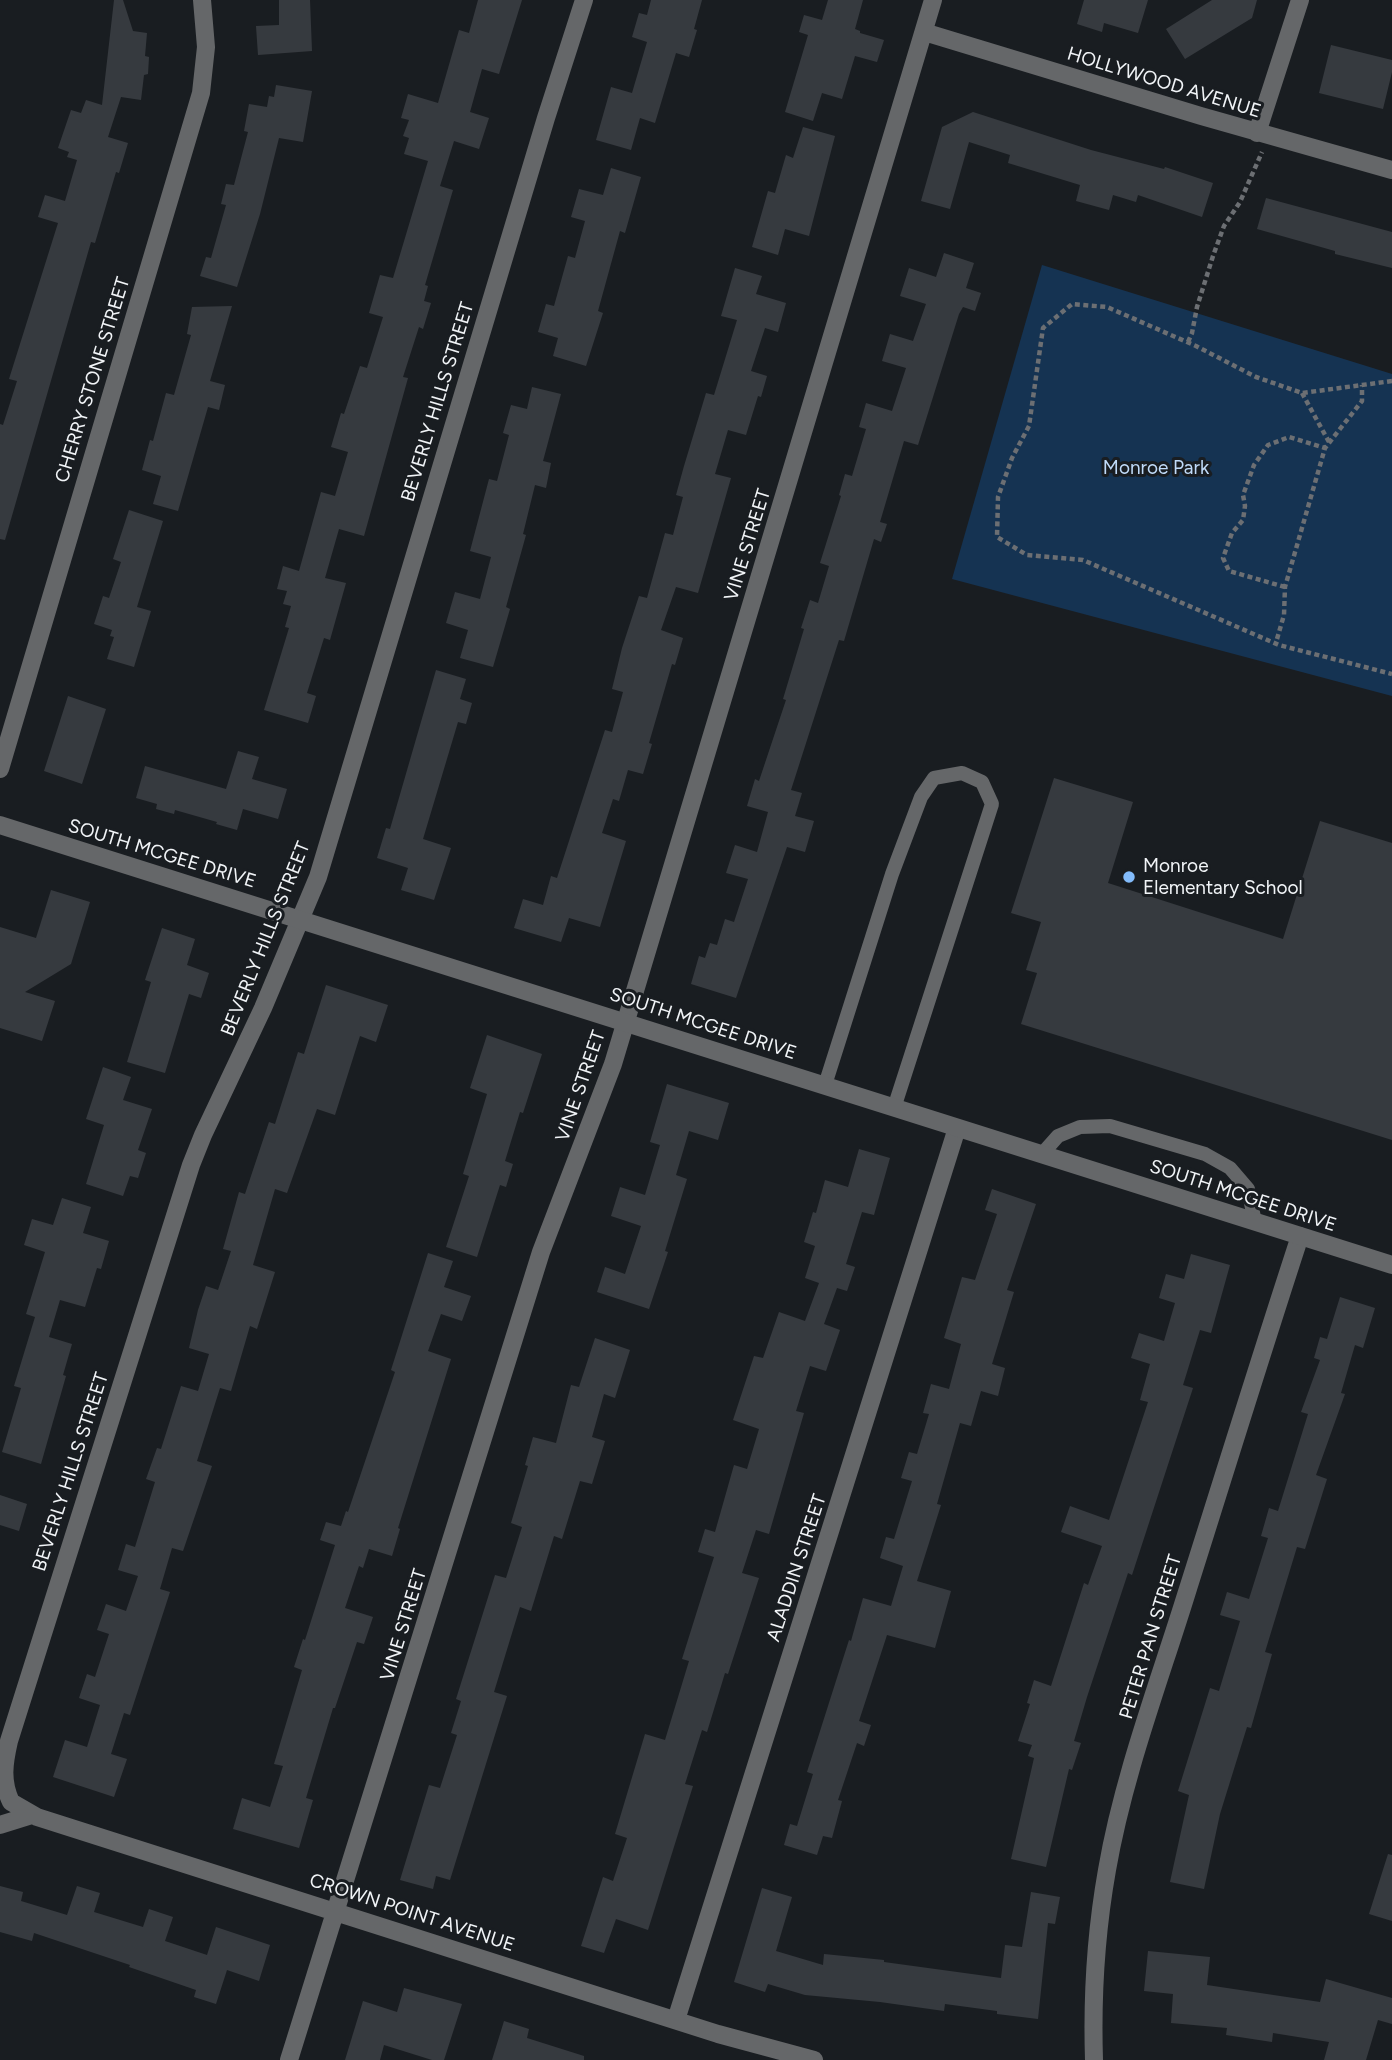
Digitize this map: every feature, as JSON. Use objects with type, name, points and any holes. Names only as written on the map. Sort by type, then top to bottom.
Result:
[{"type":"street","name":"CHERRY STONE STREET","points":[[0,769],[201,93],[206,47],[202,0]]},
{"type":"street","name":"BEVERLY HILLS STREET","points":[[6,1792],[2,1767],[13,1728],[191,1165],[318,877],[534,156],[584,0]]},
{"type":"street","name":"VINE STREET","points":[[289,2060],[541,1252],[613,1064],[933,0]]},
{"type":"street","points":[[1263,134],[1300,0]]},
{"type":"street","name":"HOLLYWOOD AVENUE","points":[[924,33],[1392,170]]},
{"type":"street","name":"SOUTH MCGEE DRIVE","points":[[0,825],[1255,1222],[1391,1262]]},
{"type":"street","name":"ALADDIN STREET","points":[[676,2020],[957,1128]]},
{"type":"street","name":"PETER PAN STREET","points":[[1094,2060],[1096,1963],[1102,1901],[1116,1826],[1300,1236]]},
{"type":"street","name":"CROWN POINT AVENUE","points":[[6,1792],[11,1802],[32,1815],[676,2020],[814,2060]]},
{"type":"street","points":[[0,1825],[32,1815]]},
{"type":"lane","points":[[825,1085],[892,874],[920,797],[934,778],[962,773],[982,782],[992,804],[894,1108]]},
{"type":"lane","points":[[1042,1154],[1058,1136],[1080,1127],[1110,1126],[1205,1154],[1230,1168],[1248,1189],[1255,1222]]},
{"type":"path","points":[[1188,342],[1224,226],[1248,186],[1263,134]]},
{"type":"path","points":[[1392,382],[1302,393],[1256,377],[1188,342],[1107,307],[1073,304],[1042,328],[1029,426],[1012,458],[999,497],[997,537],[1027,555],[1083,560],[1279,645],[1392,674]]},
{"type":"path","points":[[1277,639],[1284,615],[1285,587],[1325,448],[1362,401],[1362,385]]},
{"type":"path","points":[[1302,393],[1329,442]]},
{"type":"path","points":[[1285,587],[1229,571],[1223,558],[1232,533],[1243,520],[1243,495],[1254,465],[1268,445],[1289,437],[1325,448]]},
{"type":"green space","name":"Monroe Park","points":[[1042,265],[1392,374],[1392,696],[952,579]]},
{"type":"building","points":[[114,0],[123,0],[133,31],[147,33],[145,56],[149,57],[148,74],[144,75],[141,100],[121,97],[108,137],[128,143],[119,173],[116,172],[95,243],[91,242],[5,540],[0,539],[0,424],[3,425],[17,381],[9,379],[58,223],[38,217],[45,195],[65,201],[77,160],[67,157],[69,152],[58,148],[71,110],[81,113],[86,100],[102,105]]},
{"type":"building","points":[[279,0],[310,0],[312,51],[258,55],[256,26],[279,25]]},
{"type":"building","points":[[478,0],[522,0],[499,74],[482,69],[470,112],[489,118],[479,149],[454,141],[440,186],[453,190],[425,285],[428,286],[424,301],[431,303],[423,329],[419,327],[403,377],[408,378],[364,536],[339,529],[325,578],[346,583],[330,640],[324,638],[307,693],[316,696],[308,723],[264,710],[289,628],[285,627],[291,606],[283,604],[287,591],[277,589],[283,566],[299,571],[321,492],[335,496],[348,452],[331,447],[360,366],[367,368],[383,317],[369,313],[380,275],[393,278],[428,161],[404,154],[409,138],[403,136],[409,120],[401,118],[408,94],[438,103],[459,30],[469,33]]},
{"type":"building","points":[[651,0],[702,0],[689,57],[676,53],[655,123],[640,118],[631,150],[596,140],[611,87],[632,93],[647,42],[632,37],[639,13],[647,15]]},
{"type":"building","points":[[828,0],[863,0],[855,29],[884,40],[877,62],[855,56],[842,99],[822,93],[813,121],[785,112],[808,35],[799,32],[804,15],[822,20]]},
{"type":"building","points":[[1084,0],[1148,0],[1138,33],[1104,23],[1102,32],[1077,24]]},
{"type":"building","points":[[1212,0],[1257,0],[1252,18],[1185,59],[1166,29]]},
{"type":"building","points":[[1331,45],[1392,60],[1392,72],[1383,109],[1319,93]]},
{"type":"building","points":[[276,85],[312,91],[303,142],[279,138],[260,214],[237,287],[200,276],[206,257],[211,258],[226,205],[221,204],[226,184],[234,185],[248,132],[244,131],[249,104],[267,107],[269,96],[274,97]]},
{"type":"building","points":[[973,112],[1091,150],[1164,169],[1165,167],[1213,183],[1202,217],[1138,195],[1136,202],[1113,195],[1109,210],[1076,201],[1080,185],[1008,163],[1010,155],[969,142],[950,209],[921,201],[942,127]]},
{"type":"building","points":[[803,127],[835,136],[809,236],[785,229],[778,255],[752,247],[768,191],[775,193],[786,155],[793,158]]},
{"type":"building","points":[[611,168],[641,177],[625,233],[620,231],[598,311],[603,313],[586,366],[553,356],[558,338],[538,332],[546,304],[554,306],[568,256],[575,258],[585,221],[571,217],[579,189],[603,195]]},
{"type":"building","points":[[1266,198],[1392,232],[1392,268],[1335,254],[1335,251],[1257,229]]},
{"type":"building","points":[[944,253],[974,263],[966,288],[981,293],[975,311],[963,307],[959,314],[918,445],[904,441],[880,522],[887,524],[881,542],[874,539],[844,641],[839,640],[791,790],[802,793],[795,816],[814,821],[805,852],[787,847],[736,998],[691,984],[699,956],[705,958],[710,943],[717,945],[725,919],[734,922],[748,879],[726,873],[735,845],[757,852],[768,812],[747,806],[755,779],[759,781],[786,700],[783,699],[810,600],[818,603],[829,566],[820,563],[845,474],[852,476],[866,429],[859,427],[866,403],[892,411],[906,368],[882,361],[890,334],[913,341],[926,304],[900,296],[909,268],[936,277]]},
{"type":"building","points":[[735,268],[762,276],[756,294],[786,303],[778,332],[765,328],[751,371],[767,376],[746,435],[728,430],[715,474],[731,478],[698,593],[676,587],[661,630],[683,638],[675,665],[672,664],[649,743],[652,744],[643,774],[628,770],[619,801],[613,799],[602,833],[626,841],[600,927],[569,918],[561,942],[514,928],[523,899],[543,905],[551,876],[557,878],[605,730],[612,732],[623,692],[612,689],[622,648],[639,596],[647,598],[665,533],[673,535],[683,497],[676,495],[684,466],[706,393],[714,395],[737,320],[721,316]]},
{"type":"building","points":[[232,306],[210,381],[225,385],[219,410],[208,407],[178,511],[153,504],[161,476],[142,470],[166,393],[174,395],[191,335],[187,334],[192,307]]},
{"type":"building","points":[[532,387],[561,394],[543,461],[551,463],[546,488],[535,485],[523,534],[526,535],[506,607],[510,609],[493,667],[460,658],[468,630],[446,623],[455,592],[480,599],[491,557],[470,551],[489,479],[497,481],[509,435],[503,433],[511,405],[527,409]]},
{"type":"building","points":[[129,510],[163,521],[137,607],[151,611],[134,667],[107,659],[114,637],[110,636],[112,630],[94,624],[103,596],[109,598],[121,562],[113,559]]},
{"type":"building","points":[[436,670],[466,679],[460,699],[472,703],[466,724],[458,722],[423,839],[451,848],[434,900],[401,890],[408,868],[377,858],[386,828],[390,829]]},
{"type":"building","points":[[68,696],[106,709],[82,784],[44,771]]},
{"type":"building","points":[[238,751],[259,757],[252,779],[287,789],[278,819],[243,809],[237,830],[175,810],[174,814],[156,809],[157,804],[136,798],[145,766],[226,789]]},
{"type":"building","name":"Monroe Elementary School","points":[[1054,778],[1133,802],[1108,883],[1283,939],[1320,821],[1392,843],[1392,1140],[1021,1024],[1037,973],[1026,970],[1041,922],[1011,913]]},
{"type":"building","points":[[51,890],[90,902],[71,964],[25,992],[55,1001],[42,1041],[0,1028],[0,927],[36,938]]},
{"type":"building","points":[[162,928],[195,939],[187,965],[209,973],[201,998],[189,994],[165,1073],[127,1062],[151,982],[145,980]]},
{"type":"building","points":[[326,985],[388,1005],[376,1042],[360,1036],[335,1115],[317,1109],[287,1193],[275,1189],[253,1265],[275,1272],[257,1329],[250,1326],[231,1391],[220,1388],[197,1461],[212,1466],[183,1551],[172,1548],[160,1589],[170,1592],[130,1715],[124,1713],[111,1754],[127,1759],[114,1797],[53,1777],[65,1740],[87,1747],[100,1705],[79,1698],[87,1674],[95,1677],[109,1634],[97,1630],[106,1604],[126,1611],[138,1576],[118,1570],[126,1544],[135,1547],[155,1482],[146,1479],[157,1448],[161,1449],[181,1386],[198,1391],[209,1354],[189,1348],[198,1310],[206,1286],[218,1290],[231,1251],[223,1249],[239,1192],[245,1194],[269,1122],[275,1124],[298,1052],[304,1054]]},
{"type":"building","points":[[487,1035],[542,1054],[505,1161],[513,1164],[506,1187],[500,1185],[477,1257],[446,1247],[469,1176],[463,1174],[487,1094],[470,1088]]},
{"type":"building","points":[[103,1067],[131,1077],[123,1100],[152,1109],[138,1150],[146,1153],[138,1178],[130,1176],[123,1196],[86,1184],[104,1125],[86,1119]]},
{"type":"building","points":[[667,1084],[729,1103],[718,1140],[689,1131],[676,1175],[687,1179],[665,1251],[668,1252],[649,1309],[597,1292],[605,1267],[625,1274],[641,1226],[611,1216],[620,1187],[645,1195],[660,1145],[650,1142]]},
{"type":"building","points":[[859,1149],[890,1158],[874,1215],[862,1212],[846,1264],[855,1267],[847,1291],[837,1288],[824,1324],[840,1330],[826,1371],[810,1366],[796,1411],[804,1413],[769,1534],[756,1530],[742,1573],[759,1578],[707,1732],[702,1730],[685,1784],[693,1786],[648,1930],[616,1919],[604,1953],[581,1946],[603,1877],[613,1881],[627,1838],[615,1834],[645,1734],[665,1740],[689,1661],[682,1659],[714,1557],[698,1552],[705,1529],[715,1532],[734,1465],[747,1469],[759,1429],[733,1420],[754,1356],[763,1358],[779,1312],[805,1321],[819,1283],[805,1278],[815,1246],[804,1242],[813,1212],[816,1213],[825,1180],[848,1187]]},
{"type":"building","points":[[992,1189],[1036,1204],[1007,1290],[1014,1292],[992,1364],[1005,1368],[998,1396],[981,1391],[971,1426],[960,1423],[937,1504],[941,1505],[917,1581],[951,1591],[935,1648],[887,1635],[859,1721],[871,1725],[864,1746],[857,1743],[838,1800],[842,1801],[832,1838],[823,1836],[817,1855],[784,1845],[790,1824],[797,1826],[813,1774],[807,1772],[863,1598],[891,1606],[903,1566],[880,1558],[886,1537],[894,1539],[912,1481],[901,1478],[909,1452],[917,1454],[929,1414],[923,1413],[931,1384],[949,1389],[961,1344],[944,1338],[962,1277],[975,1280],[997,1214],[985,1210]]},
{"type":"building","points":[[62,1198],[91,1207],[83,1233],[109,1241],[85,1307],[60,1300],[49,1337],[72,1344],[63,1375],[66,1376],[41,1464],[2,1452],[21,1388],[14,1386],[35,1317],[26,1314],[45,1252],[24,1245],[32,1219],[53,1225]]},
{"type":"building","points":[[428,1253],[453,1261],[444,1287],[471,1296],[462,1321],[441,1314],[428,1351],[451,1359],[398,1528],[400,1529],[392,1556],[369,1549],[363,1568],[359,1566],[345,1608],[373,1617],[364,1644],[357,1642],[333,1708],[306,1798],[313,1800],[299,1848],[233,1829],[242,1798],[270,1807],[283,1766],[274,1764],[302,1670],[294,1667],[335,1545],[320,1540],[326,1522],[341,1526],[346,1511],[348,1512],[395,1372],[391,1370]]},
{"type":"building","points":[[1191,1254],[1230,1265],[1211,1333],[1200,1330],[1183,1385],[1193,1388],[1132,1575],[1128,1573],[1087,1697],[1074,1741],[1081,1743],[1072,1770],[1069,1769],[1046,1867],[1011,1859],[1034,1758],[1028,1756],[1032,1745],[1018,1741],[1030,1704],[1027,1703],[1034,1680],[1051,1686],[1084,1583],[1088,1585],[1102,1546],[1061,1532],[1070,1506],[1109,1520],[1148,1402],[1140,1400],[1150,1364],[1131,1358],[1139,1333],[1164,1341],[1175,1303],[1159,1298],[1166,1274],[1184,1279]]},
{"type":"building","points":[[1340,1297],[1375,1308],[1363,1348],[1355,1345],[1341,1393],[1345,1394],[1316,1475],[1327,1479],[1305,1549],[1297,1547],[1265,1652],[1272,1654],[1251,1728],[1247,1727],[1220,1814],[1204,1889],[1170,1882],[1189,1795],[1178,1791],[1210,1688],[1219,1691],[1240,1621],[1220,1615],[1227,1592],[1249,1599],[1268,1538],[1261,1536],[1269,1508],[1278,1511],[1308,1414],[1301,1412],[1320,1360],[1314,1358],[1320,1337],[1327,1339]]},
{"type":"building","points":[[595,1338],[630,1350],[615,1398],[604,1394],[592,1437],[605,1441],[592,1484],[580,1481],[562,1539],[554,1536],[531,1611],[520,1607],[494,1692],[507,1696],[450,1880],[436,1876],[433,1889],[400,1880],[429,1785],[440,1788],[457,1735],[451,1733],[461,1701],[456,1699],[495,1575],[506,1578],[522,1527],[511,1523],[528,1466],[525,1465],[533,1437],[556,1443],[571,1385],[579,1387]]},
{"type":"building","points":[[0,1495],[27,1504],[19,1531],[0,1525]]},
{"type":"building","points":[[1388,1854],[1392,1855],[1392,1921],[1369,1914]]},
{"type":"building","points":[[0,1886],[23,1892],[21,1901],[67,1915],[77,1886],[100,1893],[94,1912],[143,1927],[149,1909],[173,1917],[165,1941],[207,1955],[216,1927],[270,1945],[259,1981],[227,1970],[216,2004],[194,1997],[196,1990],[34,1933],[32,1941],[0,1932]]},
{"type":"building","points":[[762,1888],[792,1897],[776,1951],[823,1965],[824,1954],[884,1960],[1001,1978],[1005,1945],[1022,1947],[1031,1892],[1060,1897],[1055,1924],[1048,1923],[1038,2019],[945,2004],[944,2011],[805,1995],[768,1984],[765,1992],[734,1982]]},
{"type":"building","points":[[1148,1951],[1210,1957],[1207,1985],[1320,2002],[1326,1979],[1392,1998],[1392,2024],[1378,2020],[1366,2060],[1324,2060],[1329,2042],[1273,2033],[1272,2042],[1226,2035],[1227,2028],[1171,2023],[1173,1994],[1144,1991]]},
{"type":"building","points":[[404,1988],[462,2004],[444,2060],[432,2060],[384,2045],[380,2060],[345,2060],[363,2001],[397,2012]]},
{"type":"building","points":[[504,2021],[529,2029],[527,2038],[584,2056],[584,2060],[492,2060]]},
{"type":"place","name":"Monroe Elementary School","points":[[1129,877]]}]
